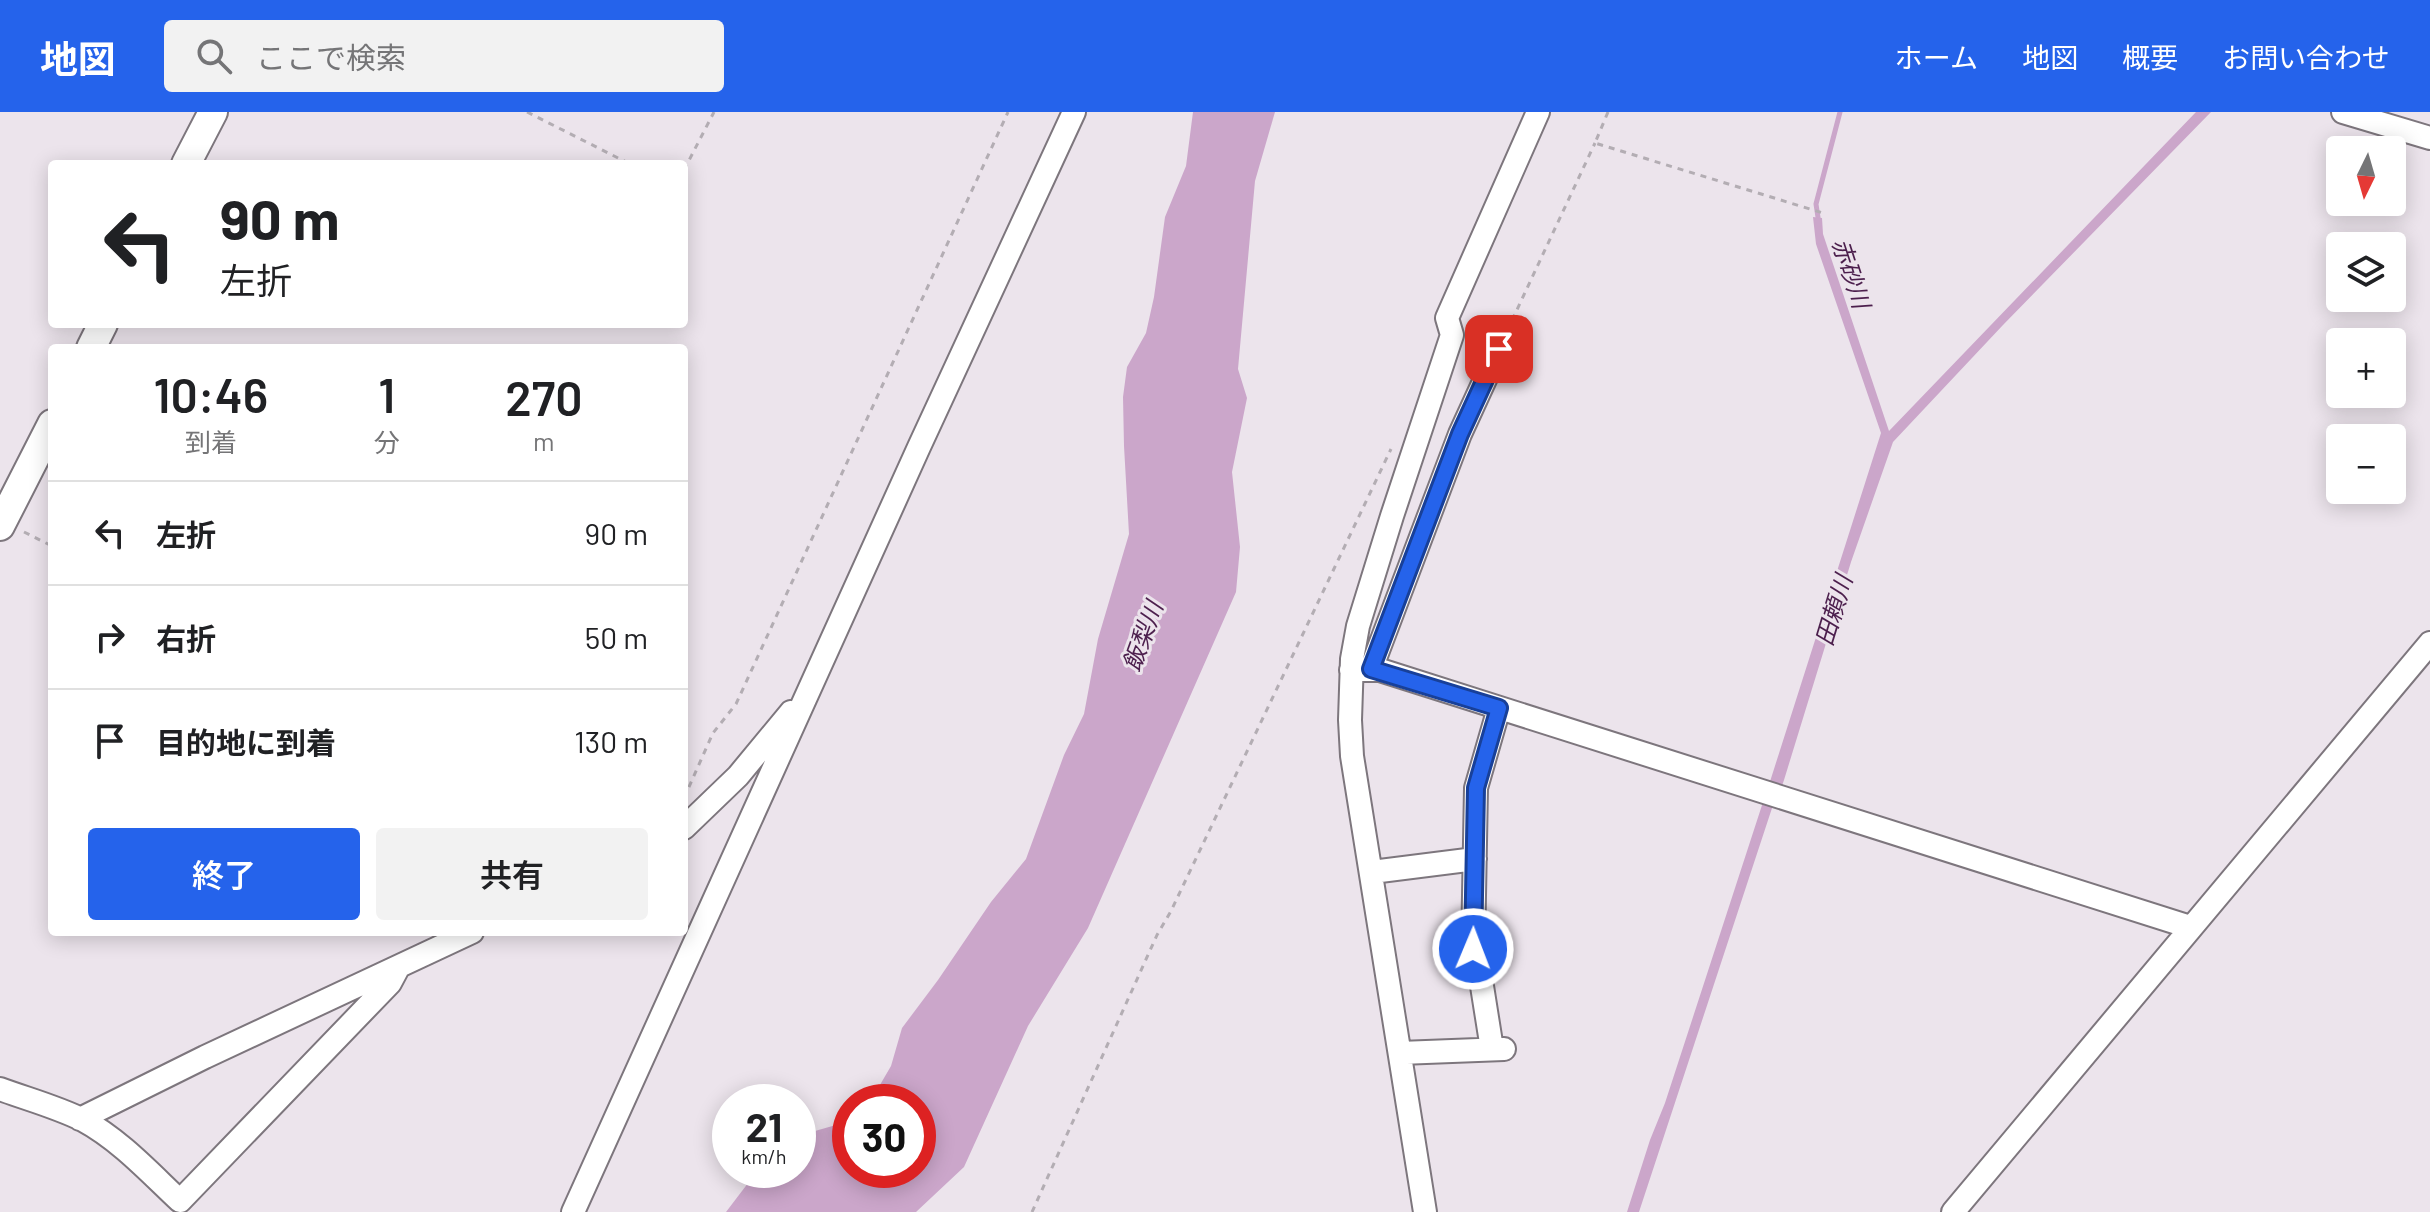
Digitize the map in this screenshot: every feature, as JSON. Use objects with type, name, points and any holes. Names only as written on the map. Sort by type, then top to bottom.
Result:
[{"type":"street","points":[[188,160],[213,112]]},
{"type":"street","points":[[573,1212],[912,461],[1074,112]]},
{"type":"street","points":[[1361,669],[1353,649],[1362,608],[1452,335],[1447,318],[1538,112]]},
{"type":"street","points":[[2343,112],[2430,138]]},
{"type":"street","points":[[1425,1212],[1352,756],[1350,720],[1361,669],[1499,349]]},
{"type":"street","points":[[1,522],[48,432]]},
{"type":"street","points":[[1953,1212],[2430,643]]},
{"type":"street","points":[[1361,669],[1499,708],[2190,927]]},
{"type":"street","points":[[688,824],[738,776],[812,687]]},
{"type":"street","points":[[1400,1053],[1498,1049],[1473,960],[1476,788],[1499,708]]},
{"type":"street","points":[[1372,872],[1475,859]]},
{"type":"street","points":[[80,1119],[464,936]]},
{"type":"street","points":[[0,1089],[80,1119],[101,1131],[120,1146],[175,1207],[390,983],[398,968]]},
{"type":"path","points":[[527,112],[622,160]]},
{"type":"path","points":[[688,162],[714,112]]},
{"type":"path","points":[[688,790],[713,733],[736,704],[1008,112]]},
{"type":"path","points":[[1499,349],[1608,112]]},
{"type":"path","points":[[1595,143],[1823,213]]},
{"type":"path","points":[[1032,1212],[1157,935],[1393,446]]},
{"type":"path","points":[[1,522],[48,544]]},
{"type":"water","name":"飯梨川","points":[[1193,112],[1275,112],[1255,181],[1238,369],[1247,398],[1232,472],[1240,547],[1236,592],[1088,928],[1028,1026],[964,1167],[916,1212],[726,1212],[744,1188],[816,1188],[816,1131],[832,1126],[832,1188],[936,1188],[936,1084],[880,1084],[891,1066],[902,1028],[991,902],[1026,859],[1064,755],[1084,714],[1098,639],[1129,534],[1123,397],[1127,367],[1146,333],[1165,217],[1186,166]]},
{"type":"water","name":"田頼川","points":[[2196,112],[2211,112],[1893,442],[1851,562],[1779,795],[1767,791],[1881,433],[1816,244],[1813,217],[1822,218],[1823,234],[1889,431]]},
{"type":"water","points":[[1764,799],[1774,802],[1639,1212],[1627,1212],[1665,1103]]},
{"type":"waterway","name":"赤砂川","points":[[1819,224],[1816,204],[1840,112]]},
{"type":"route","points":[[1473,949],[1476,788],[1499,708],[1371,669],[1460,434],[1499,349]]}]
